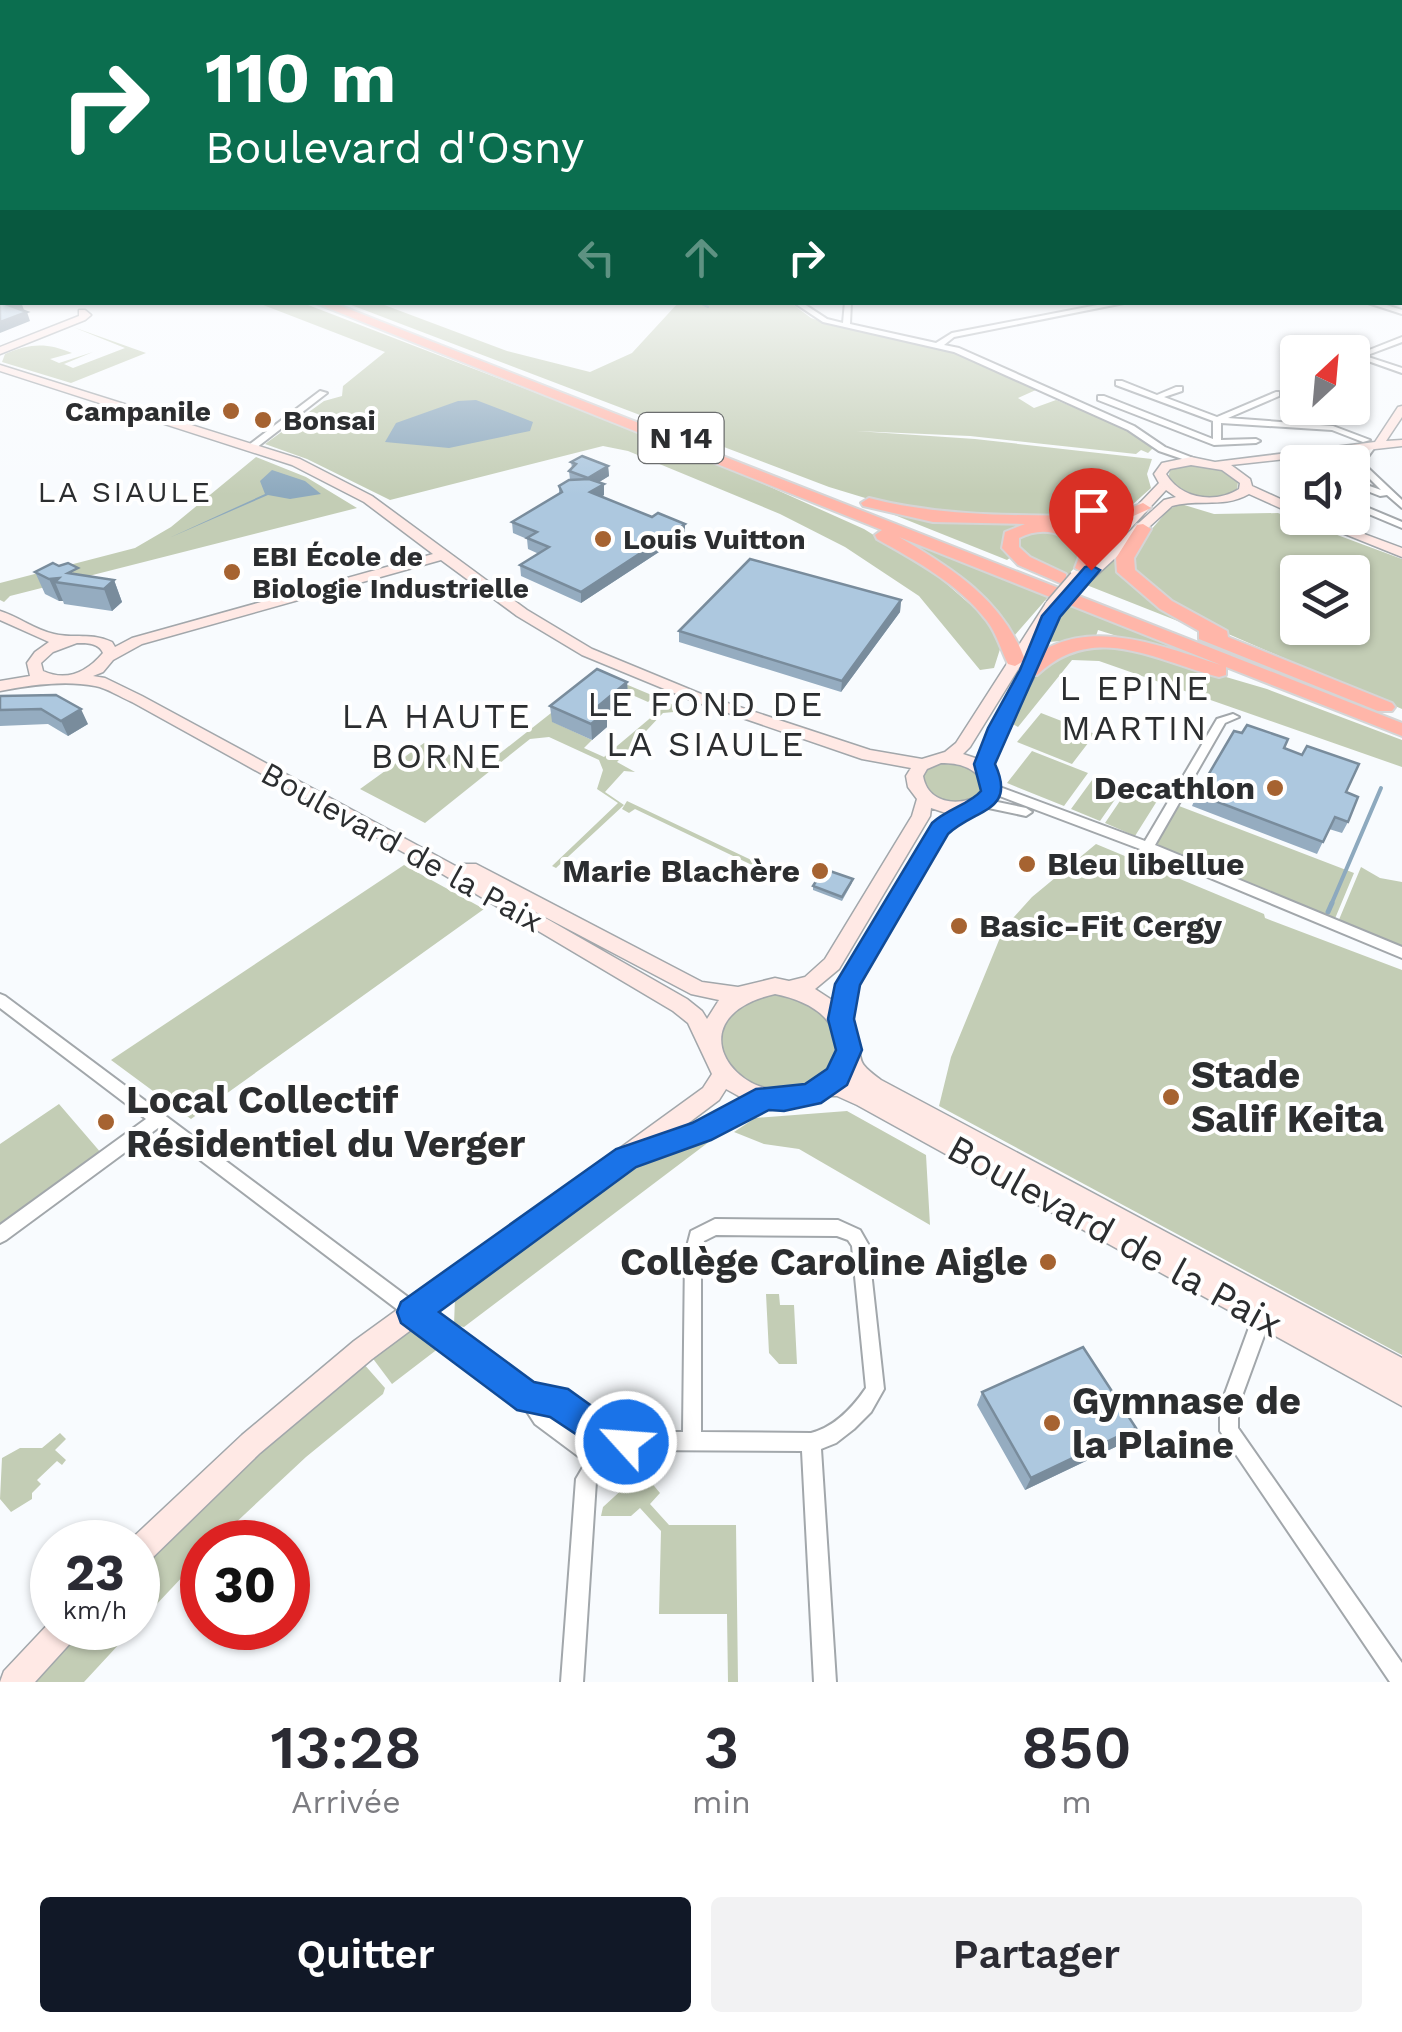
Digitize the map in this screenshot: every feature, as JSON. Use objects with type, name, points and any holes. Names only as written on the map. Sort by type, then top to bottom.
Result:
[{"type":"highway","name":"N 14","points":[[411,337],[755,470]]},
{"type":"highway","name":"N 14","points":[[422,337],[1402,729]]},
{"type":"highway","points":[[755,470],[890,510],[946,521],[1109,522],[1143,508]]},
{"type":"highway","points":[[755,470],[858,521],[940,572],[1001,626],[1022,666],[1061,644],[1112,643],[1262,684],[1402,729]]},
{"type":"highway","points":[[1081,575],[1091,548],[1070,531],[1032,527],[1015,533],[1009,540],[1017,556],[1042,570],[1402,714]]},
{"type":"highway","points":[[1143,529],[1124,561],[1134,582],[1191,621],[1291,668]]},
{"type":"main road","points":[[0,352],[34,337]]},
{"type":"main road","points":[[0,368],[307,466],[356,491],[533,620],[597,657],[668,688],[918,770],[950,757],[962,746],[1022,666],[1054,607],[1165,484]]},
{"type":"main road","points":[[1373,444],[1402,410]]},
{"type":"main road","points":[[1241,487],[1214,501],[1190,497],[1165,484],[1161,472],[1169,464],[1248,461],[1402,443]]},
{"type":"main road","points":[[1241,487],[1242,467],[1248,461]]},
{"type":"main road","points":[[1214,464],[1241,487],[1280,505]]},
{"type":"main road","points":[[1081,575],[1143,529],[1168,504],[1190,497]]},
{"type":"main road","points":[[1355,535],[1402,553]]},
{"type":"main road","points":[[1,686],[44,678],[76,678],[107,654],[137,641],[442,555]]},
{"type":"main road","points":[[0,615],[44,637],[66,641],[88,638],[107,654]]},
{"type":"main road","points":[[0,627],[34,646],[34,671],[44,678]]},
{"type":"main road","points":[[1,686],[66,641]]},
{"type":"main road","name":"Boulevard de la Paix","points":[[107,654],[115,676],[252,752],[680,980],[708,993],[739,995]]},
{"type":"main road","points":[[981,800],[984,770],[1022,666]]},
{"type":"main road","name":"Boulevard de la Paix","points":[[76,678],[100,681],[138,699],[492,894],[680,1005],[695,1017],[710,1043]]},
{"type":"main road","points":[[950,757],[984,770]]},
{"type":"main road","points":[[918,770],[916,788],[925,799],[948,808],[981,800]]},
{"type":"main road","points":[[792,988],[824,1001],[841,1019],[848,1034],[848,1055],[842,1071],[826,1087],[802,1097],[766,1098],[742,1089],[723,1074],[713,1059],[710,1043],[718,1014],[739,995],[767,987],[792,988],[811,983],[832,964],[921,816],[925,799]]},
{"type":"main road","points":[[841,1019],[848,984],[943,824],[981,800]]},
{"type":"main road","name":"Boulevard de la Paix","points":[[848,1055],[856,1073],[874,1086],[1266,1308],[1402,1392]]},
{"type":"main road","points":[[160,1531],[276,1422],[412,1312],[712,1094],[723,1074]]},
{"type":"main road","name":"Boulevard de la Paix","points":[[826,1087],[839,1087],[865,1099],[1266,1308],[1402,1372]]},
{"type":"main road","points":[[626,1158],[701,1132],[766,1098]]},
{"type":"main road","points":[[15,1682],[45,1650]]},
{"type":"street","points":[[900,337],[939,345],[1131,428],[1162,449],[1197,461]]},
{"type":"street","points":[[939,345],[949,337]]},
{"type":"street","points":[[1402,340],[1358,356],[1402,371]]},
{"type":"street","points":[[1119,383],[1217,420],[1333,428],[1373,444],[1363,458],[1364,468],[1402,506]]},
{"type":"street","points":[[1156,398],[1180,389]]},
{"type":"street","points":[[253,446],[323,393]]},
{"type":"street","points":[[1217,420],[1276,394]]},
{"type":"street","points":[[1101,398],[1204,442],[1256,441]]},
{"type":"street","points":[[1217,420],[1217,443]]},
{"type":"street","points":[[1162,449],[1169,464]]},
{"type":"street","points":[[1370,488],[1389,495]]},
{"type":"street","points":[[1370,512],[1402,525]]},
{"type":"street","points":[[1145,851],[1221,721],[1234,716]]},
{"type":"street","points":[[981,800],[1145,851],[1402,953]]},
{"type":"street","points":[[0,1001],[528,1398],[542,1416],[600,1461]]},
{"type":"street","points":[[0,1235],[157,1120]]},
{"type":"street","points":[[572,1682],[586,1482],[600,1461],[629,1441],[811,1442],[822,1441],[866,1403],[874,1388],[860,1244],[850,1232],[838,1228],[716,1227],[697,1236],[693,1254],[692,1441]]},
{"type":"street","points":[[1266,1308],[1227,1414],[1230,1432],[1402,1680]]},
{"type":"street","points":[[528,1398],[556,1401],[618,1445]]},
{"type":"street","points":[[811,1442],[825,1682]]},
{"type":"green space","points":[[99,337],[146,353],[71,383],[2,362],[5,354],[31,346],[55,347],[72,353],[50,359],[59,363],[93,352],[64,364],[73,368],[125,348]]},
{"type":"green space","points":[[347,337],[392,337],[710,460],[864,529],[933,572],[988,620],[1001,646],[994,668],[980,670],[919,596],[845,547],[780,514],[628,451],[603,446],[390,500],[307,459],[265,444],[324,401],[342,396],[343,386],[385,352]]},
{"type":"green space","points":[[437,337],[471,337],[590,372],[632,353],[646,337],[891,337],[948,350],[1038,389],[1018,398],[1034,408],[1056,400],[1127,429],[1154,447],[1148,453],[1141,450],[1136,454],[970,436],[856,431],[975,439],[1152,459],[1147,474],[1151,488],[1123,513],[1093,518],[965,518],[908,511],[829,487]]},
{"type":"green space","points":[[256,457],[306,477],[357,508],[0,600],[0,583],[135,548],[171,527]]},
{"type":"green space","points":[[1194,464],[1226,471],[1238,481],[1237,491],[1219,497],[1201,496],[1168,479],[1170,470]]},
{"type":"green space","points":[[1181,504],[1214,514],[1278,513],[1280,535],[1337,535],[1402,559],[1402,709],[1193,616],[1134,573],[1132,552],[1169,509]]},
{"type":"green space","points":[[887,512],[952,524],[1032,520],[1113,525],[1094,545],[1089,540],[1021,526],[1004,536],[1003,550],[1011,557],[1007,560]]},
{"type":"green space","points":[[866,523],[1049,596],[1014,636],[1006,624],[889,535]]},
{"type":"green space","points":[[1052,530],[1084,547],[1078,564],[1066,577],[1022,555],[1016,540],[1022,534]]},
{"type":"green space","points":[[1119,553],[1120,560],[1198,629],[1084,584]]},
{"type":"green space","points":[[1067,602],[1197,656],[1190,659],[1098,630],[1095,639],[1047,642],[1049,625]]},
{"type":"green space","points":[[1061,647],[1117,647],[1267,689],[1402,740],[1402,767],[1099,661],[1072,660],[1018,727],[1011,723],[1011,715],[1043,659]]},
{"type":"green space","points":[[604,675],[654,696],[648,702],[621,690],[553,722],[592,740],[584,748],[604,757],[661,709],[655,706],[662,699],[685,711],[663,713],[617,762],[635,772],[624,771],[605,792],[624,805],[556,868],[552,866],[618,803],[597,789],[603,770],[599,760],[549,737],[530,739],[425,823],[360,789],[424,743],[480,769]]},
{"type":"green space","points":[[1041,713],[1095,734],[1072,764],[1017,742]]},
{"type":"green space","points":[[1032,751],[1088,773],[1064,806],[1007,783]]},
{"type":"green space","points":[[944,762],[968,765],[983,779],[981,794],[955,802],[928,793],[921,777],[925,770]]},
{"type":"green space","points":[[1095,776],[1123,788],[1100,821],[1071,809]]},
{"type":"green space","points":[[1128,789],[1157,801],[1135,836],[1105,823]]},
{"type":"green space","points":[[627,801],[779,873],[777,877],[635,809],[629,813],[622,809]]},
{"type":"green space","points":[[1179,806],[1354,873],[1334,921],[1158,848],[1158,840]]},
{"type":"green space","name":"Stade Salif Keita","points":[[1096,844],[1264,914],[1265,918],[1402,970],[1402,1355],[939,1106],[951,1057],[1004,928],[1032,897]]},
{"type":"green space","points":[[404,865],[484,909],[191,1119],[111,1060]]},
{"type":"green space","points":[[1361,867],[1380,878],[1402,882],[1402,948],[1338,922]]},
{"type":"green space","points":[[784,993],[808,1004],[829,1021],[840,1037],[841,1053],[834,1067],[802,1087],[760,1088],[737,1076],[722,1058],[720,1046],[726,1016],[761,995]]},
{"type":"green space","points":[[59,1104],[102,1154],[0,1227],[0,1144]]},
{"type":"green space","points":[[847,1111],[926,1155],[930,1225],[799,1149],[764,1144],[734,1132],[755,1118]]},
{"type":"green space","points":[[730,1126],[464,1327],[454,1325],[455,1297],[640,1159]]},
{"type":"green space","points":[[766,1294],[779,1294],[780,1305],[794,1305],[797,1364],[779,1364],[769,1353]]},
{"type":"green space","points":[[413,1328],[439,1348],[392,1384],[371,1356]]},
{"type":"green space","points":[[363,1363],[385,1388],[383,1394],[306,1457],[239,1520],[183,1520]]},
{"type":"green space","points":[[60,1433],[66,1439],[55,1450],[66,1460],[62,1465],[57,1461],[37,1480],[41,1484],[32,1493],[32,1499],[11,1512],[0,1499],[2,1458],[20,1448],[42,1448]]},
{"type":"green space","points":[[661,1454],[660,1467],[650,1481],[660,1493],[650,1504],[669,1525],[736,1525],[738,1682],[728,1682],[727,1614],[659,1614],[661,1531],[640,1508],[631,1516],[601,1516],[603,1507]]},
{"type":"green space","points":[[180,1523],[180,1579],[160,1601],[160,1544]]},
{"type":"green space","points":[[58,1650],[114,1650],[84,1682],[33,1682]]},
{"type":"water","points":[[476,400],[533,422],[530,431],[449,448],[385,442],[396,423],[458,401]]},
{"type":"water","points":[[272,470],[305,481],[321,494],[290,499],[268,495],[169,538],[265,494],[260,481]]},
{"type":"building","points":[[582,456],[608,466],[588,478],[569,471],[576,464],[571,462]]},
{"type":"building","name":"Louis Vuitton","points":[[589,479],[604,484],[590,492],[652,517],[658,513],[685,524],[581,592],[520,565],[549,547],[527,538],[537,532],[512,522],[562,492],[559,486],[569,480]]},
{"type":"building","points":[[750,559],[901,600],[842,681],[679,631]]},
{"type":"building","points":[[53,563],[78,568],[68,573],[114,580],[104,589],[55,582],[59,578],[49,579],[35,572]]},
{"type":"building","points":[[597,669],[627,682],[597,707],[606,712],[591,724],[550,706]]},
{"type":"building","points":[[56,695],[81,709],[61,721],[41,709],[0,710],[0,696]]},
{"type":"building","name":"Decathlon","points":[[1247,725],[1288,739],[1284,748],[1302,755],[1307,746],[1359,764],[1346,792],[1358,797],[1348,822],[1335,817],[1323,842],[1197,794],[1234,731],[1242,733]]},
{"type":"building","points":[[824,869],[853,879],[842,897],[813,886]]},
{"type":"building","name":"Gymnase de la Plaine","points":[[1083,1347],[1136,1428],[1031,1478],[982,1392]]},
{"type":"waterway","points":[[1331,905],[1381,788]]},
{"type":"waterway","points":[[1328,912],[1332,903]]},
{"type":"place","name":"Campanile","points":[[231,411]]},
{"type":"place","name":"Bonsai","points":[[263,420]]},
{"type":"place","name":"Louis Vuitton","points":[[603,539]]},
{"type":"place","name":"EBI École de Biologie Industrielle","points":[[232,572]]},
{"type":"place","name":"Decathlon","points":[[1275,788]]},
{"type":"place","name":"Bleu libellue","points":[[1027,864]]},
{"type":"place","name":"Marie Blachère","points":[[820,871]]},
{"type":"place","name":"Basic-Fit Cergy","points":[[959,926]]},
{"type":"place","name":"Stade Salif Keita","points":[[1171,1097]]},
{"type":"place","name":"Local Collectif Résidentiel du Verger","points":[[106,1122]]},
{"type":"place","name":"Collège Caroline Aigle","points":[[1048,1262]]},
{"type":"place","name":"Gymnase de la Plaine","points":[[1052,1423]]},
{"type":"district","name":"LA SIAULE","points":[[125,492]]},
{"type":"district","name":"L EPINE MARTIN","points":[[1135,708]]},
{"type":"district","name":"LE FOND DE LA SIAULE","points":[[706,724]]},
{"type":"district","name":"LA HAUTE BORNE","points":[[437,736]]},
{"type":"route","points":[[626,1442],[618,1445],[556,1401],[528,1398],[412,1312],[626,1158],[701,1132],[766,1098],[784,1100],[811,1094],[838,1077],[849,1050],[848,1034],[841,1019],[845,990],[940,828],[957,813],[983,803],[992,793],[992,782],[984,770],[986,755],[1030,670],[1051,616],[1091,570]]}]
